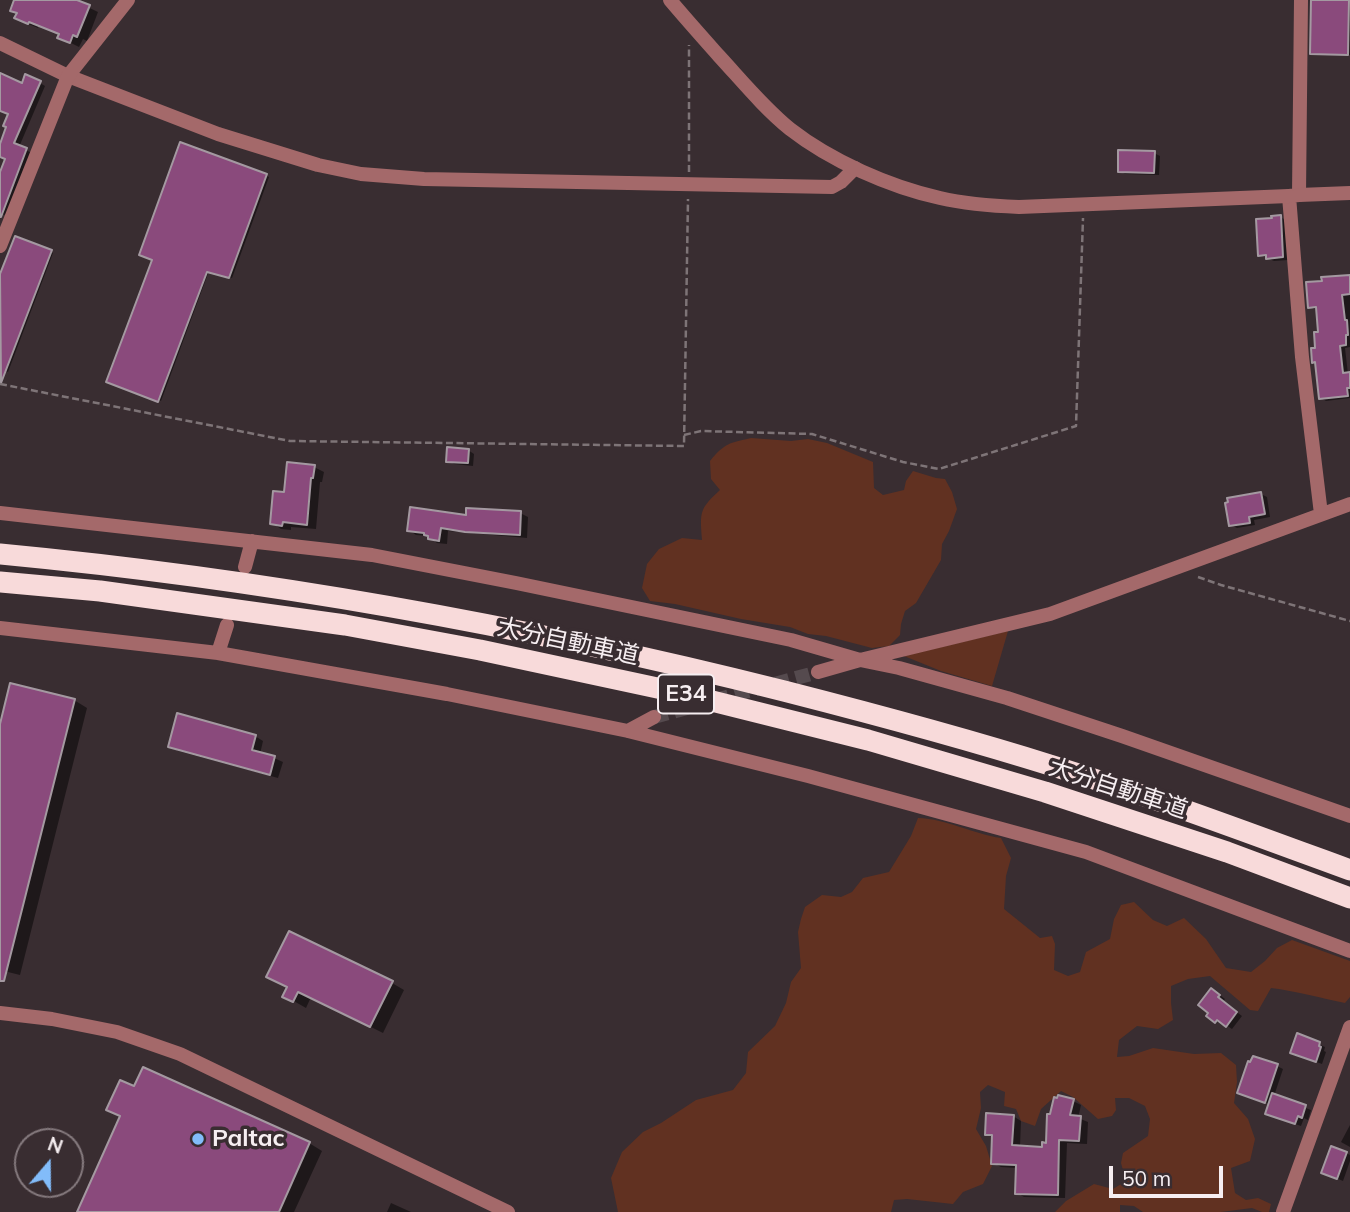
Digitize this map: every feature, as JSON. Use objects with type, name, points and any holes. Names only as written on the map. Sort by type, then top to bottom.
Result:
[{"type":"highway","name":"大分自動車道","points":[[0,554],[104,564],[350,599],[487,624],[683,666],[874,714],[1054,766],[1350,870]]},
{"type":"highway","name":"大分自動車道","points":[[0,582],[100,591],[345,625],[481,650],[677,692],[868,740],[1045,792],[1227,852],[1350,898]]},
{"type":"street","points":[[0,246],[68,76],[128,0]]},
{"type":"street","points":[[670,0],[743,83],[790,128],[826,153],[871,176],[941,199],[1019,207],[1350,193]]},
{"type":"street","points":[[1301,0],[1294,196],[1303,357],[1321,514]]},
{"type":"street","points":[[0,43],[68,76],[218,134],[318,165],[361,174],[424,179],[832,187],[855,168]]},
{"type":"street","points":[[818,672],[1050,614],[1350,504]]},
{"type":"street","points":[[0,513],[372,555],[791,640],[1007,698],[1350,816]]},
{"type":"street","points":[[244,566],[252,541]]},
{"type":"street","points":[[218,653],[227,625]]},
{"type":"street","points":[[0,628],[218,653],[447,694],[628,732],[808,776],[1086,852],[1350,951]]},
{"type":"street","points":[[628,732],[654,717]]},
{"type":"street","points":[[0,1013],[52,1019],[117,1032],[180,1054],[508,1212]]},
{"type":"street","points":[[1283,1212],[1350,1027]]},
{"type":"path","points":[[0,384],[290,441],[684,446],[689,23]]},
{"type":"path","points":[[684,435],[701,431],[812,434],[904,462],[939,469],[1076,426],[1084,205]]},
{"type":"path","points":[[1175,569],[1221,585],[1350,621]]},
{"type":"shaded area","points":[[751,438],[791,441],[808,439],[827,443],[873,462],[874,488],[883,495],[904,490],[913,471],[945,479],[957,509],[942,544],[941,560],[916,603],[905,611],[900,635],[889,646],[872,648],[808,634],[790,627],[650,601],[642,588],[647,564],[659,549],[682,538],[702,540],[702,512],[720,490],[711,479],[710,461],[728,445]]},
{"type":"shaded area","points":[[1008,631],[992,686],[941,671],[904,656]]},
{"type":"shaded area","points":[[918,818],[1001,838],[1011,858],[1006,876],[1004,909],[1040,938],[1052,936],[1055,944],[1054,970],[1068,976],[1080,972],[1086,952],[1110,939],[1114,919],[1121,905],[1134,902],[1153,920],[1167,926],[1184,918],[1206,939],[1226,968],[1251,972],[1277,948],[1292,940],[1350,961],[1350,997],[1345,1003],[1271,988],[1258,1011],[1250,1010],[1210,976],[1188,979],[1171,986],[1173,1020],[1158,1029],[1137,1026],[1119,1040],[1117,1057],[1153,1048],[1194,1054],[1221,1053],[1236,1065],[1234,1103],[1248,1119],[1255,1139],[1250,1161],[1231,1168],[1235,1193],[1246,1200],[1258,1198],[1271,1204],[1269,1212],[1252,1208],[1221,1212],[1143,1212],[1134,1206],[1120,1205],[1120,1212],[1055,1212],[1066,1201],[1094,1184],[1113,1189],[1126,1181],[1121,1163],[1123,1153],[1148,1136],[1150,1119],[1145,1106],[1129,1098],[1115,1098],[1116,1110],[1112,1116],[1098,1119],[1073,1097],[1061,1091],[1041,1109],[1035,1126],[1021,1121],[1016,1109],[1004,1106],[1005,1092],[988,1085],[980,1092],[981,1108],[976,1129],[986,1146],[992,1166],[983,1184],[963,1192],[953,1204],[894,1200],[891,1212],[618,1212],[611,1178],[622,1152],[643,1132],[696,1100],[733,1090],[746,1073],[748,1052],[775,1026],[786,1003],[791,982],[801,968],[798,932],[805,907],[822,895],[841,897],[852,892],[863,878],[889,872],[911,836]]},
{"type":"building","points":[[14,0],[77,0],[90,5],[77,37],[73,35],[70,43],[57,38],[59,34],[14,18],[17,13],[10,11]]},
{"type":"building","points":[[1311,0],[1349,0],[1348,55],[1310,54]]},
{"type":"building","points":[[0,73],[22,83],[25,74],[41,81],[14,143],[27,148],[1,217],[0,172],[5,159],[0,157],[0,144],[8,114],[0,111]]},
{"type":"building","points":[[180,142],[267,174],[229,278],[207,272],[158,402],[106,382],[152,260],[139,255]]},
{"type":"building","points":[[1118,150],[1155,151],[1154,173],[1118,172]]},
{"type":"building","points":[[1281,215],[1283,257],[1266,259],[1266,255],[1258,256],[1256,219]]},
{"type":"building","points":[[15,236],[52,250],[1,383],[0,274]]},
{"type":"building","points":[[1350,275],[1350,294],[1342,295],[1348,335],[1346,345],[1340,346],[1343,373],[1350,372],[1348,396],[1319,399],[1311,348],[1315,348],[1314,332],[1318,332],[1316,307],[1308,308],[1306,282],[1322,281],[1321,277]]},
{"type":"building","points":[[447,447],[469,449],[468,463],[446,462]]},
{"type":"building","points":[[287,462],[315,465],[311,478],[307,525],[283,522],[282,526],[270,524],[273,491],[284,492]]},
{"type":"building","points":[[1261,492],[1265,514],[1249,517],[1250,523],[1229,526],[1225,503],[1228,502],[1227,498]]},
{"type":"building","points":[[410,507],[466,515],[466,508],[521,511],[520,535],[441,528],[439,541],[428,539],[424,533],[407,531]]},
{"type":"building","points":[[10,683],[75,699],[4,981],[0,981],[0,724]]},
{"type":"building","points":[[177,713],[256,735],[252,750],[275,756],[270,775],[168,747]]},
{"type":"building","points":[[289,931],[393,981],[370,1027],[298,992],[293,1002],[282,997],[287,987],[266,977]]},
{"type":"building","points":[[1211,988],[1237,1012],[1226,1027],[1206,1016],[1208,1013],[1198,1005]]},
{"type":"building","points":[[1297,1033],[1320,1042],[1316,1062],[1290,1053]]},
{"type":"building","points":[[1253,1056],[1278,1064],[1265,1103],[1237,1093],[1248,1061],[1250,1062]]},
{"type":"building","name":"Paltac","points":[[143,1067],[310,1142],[279,1212],[77,1212],[120,1116],[106,1110],[120,1080],[134,1086]]},
{"type":"building","points":[[1272,1093],[1306,1105],[1302,1118],[1298,1116],[1295,1124],[1265,1114]]},
{"type":"building","points":[[1058,1095],[1074,1099],[1070,1115],[1081,1116],[1079,1141],[1059,1140],[1058,1195],[1015,1194],[1016,1165],[991,1164],[992,1135],[985,1135],[986,1113],[1014,1115],[1012,1145],[1042,1147],[1042,1142],[1046,1143],[1047,1114],[1050,1114],[1054,1097],[1057,1098]]},
{"type":"building","points":[[1331,1146],[1347,1152],[1337,1179],[1321,1173]]},
{"type":"tunnel","points":[[654,717],[818,672]]},
{"type":"place","name":"Paltac","points":[[198,1139]]}]
